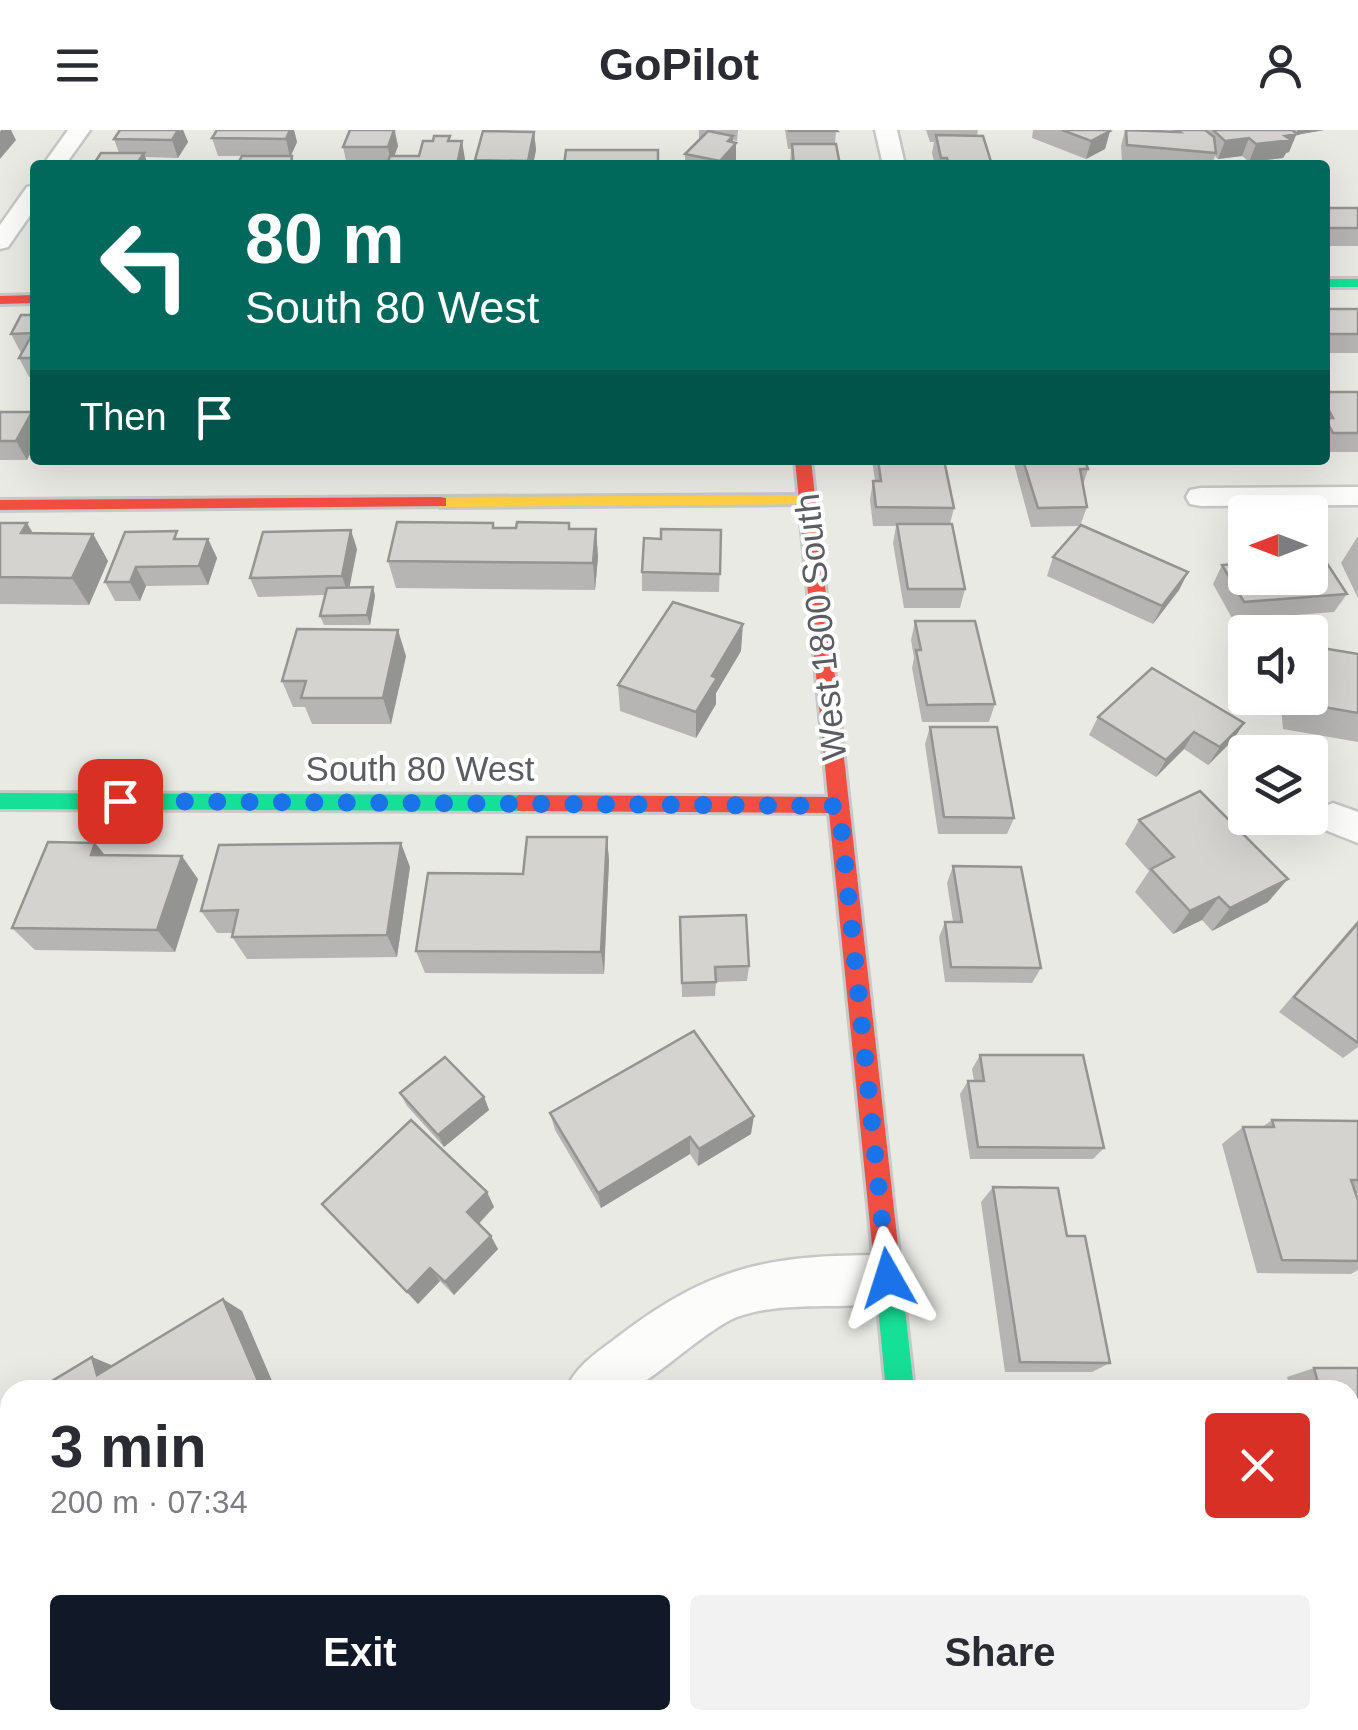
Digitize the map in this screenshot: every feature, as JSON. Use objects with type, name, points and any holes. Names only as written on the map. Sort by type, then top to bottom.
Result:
[{"type":"street","points":[[58,160],[79,130]]},
{"type":"street","points":[[886,130],[893,160]]},
{"type":"street","points":[[0,242],[30,199]]},
{"type":"street","points":[[1330,283],[1358,283]]},
{"type":"street","points":[[0,300],[30,300]]},
{"type":"street","name":"West 1800 South","points":[[804,465],[899,1380]]},
{"type":"street","points":[[1202,498],[1358,496]]},
{"type":"street","points":[[0,505],[807,500]]},
{"type":"street","name":"South 80 West","points":[[0,801],[839,806]]},
{"type":"street","points":[[604,1380],[666,1332],[732,1294],[808,1279],[888,1278]]},
{"type":"building","points":[[120,130],[178,130],[172,140],[114,139]]},
{"type":"building","points":[[217,130],[290,130],[286,139],[212,138]]},
{"type":"building","points":[[350,130],[394,130],[388,147],[343,147]]},
{"type":"building","points":[[1062,130],[1108,130],[1110,131],[1091,141]]},
{"type":"building","points":[[1126,130],[1205,130],[1214,137],[1216,153],[1127,145]]},
{"type":"building","points":[[1213,130],[1292,130],[1297,134],[1285,136],[1291,140],[1256,144],[1249,138],[1225,141]]},
{"type":"building","points":[[483,131],[534,132],[528,160],[475,160]]},
{"type":"building","points":[[708,131],[733,136],[728,141],[736,143],[721,160],[685,154]]},
{"type":"building","points":[[936,135],[983,136],[990,160],[948,160],[941,158]]},
{"type":"building","points":[[434,136],[450,136],[448,141],[462,141],[458,160],[389,160],[390,156],[419,156],[423,141],[433,141]]},
{"type":"building","points":[[792,144],[836,144],[839,160],[794,160]]},
{"type":"building","points":[[566,150],[658,150],[658,160],[565,160]]},
{"type":"building","points":[[101,153],[144,153],[139,160],[96,160]]},
{"type":"building","points":[[242,156],[292,156],[292,160],[240,160]]},
{"type":"building","points":[[1330,208],[1358,208],[1358,228],[1330,228]]},
{"type":"building","points":[[1330,309],[1358,309],[1358,334],[1330,334]]},
{"type":"building","points":[[21,315],[30,315],[30,333],[11,334]]},
{"type":"building","points":[[30,338],[30,358],[19,358]]},
{"type":"building","points":[[1330,392],[1358,392],[1358,433],[1333,433]]},
{"type":"building","points":[[0,412],[30,412],[16,441],[0,441]]},
{"type":"building","points":[[879,465],[945,465],[954,508],[876,507],[873,481],[881,481]]},
{"type":"building","points":[[1025,465],[1087,465],[1088,469],[1080,469],[1087,507],[1038,508]]},
{"type":"building","points":[[397,522],[493,523],[493,528],[516,528],[517,522],[569,523],[569,529],[596,529],[593,563],[388,561]]},
{"type":"building","points":[[0,523],[27,523],[21,533],[93,534],[72,578],[0,577]]},
{"type":"building","points":[[897,524],[952,524],[965,589],[908,589]]},
{"type":"building","points":[[1081,525],[1188,572],[1162,606],[1053,557]]},
{"type":"building","points":[[661,529],[721,530],[720,574],[642,572],[644,538],[661,539]]},
{"type":"building","points":[[351,530],[342,576],[250,578],[263,532]]},
{"type":"building","points":[[177,531],[174,539],[208,539],[199,566],[136,567],[130,582],[105,582],[125,532]]},
{"type":"building","points":[[1328,565],[1347,594],[1244,602],[1240,595],[1328,595]]},
{"type":"building","points":[[373,587],[367,615],[320,616],[327,588]]},
{"type":"building","points":[[673,602],[743,624],[696,712],[618,685]]},
{"type":"building","points":[[915,621],[975,621],[995,704],[927,705],[916,650],[921,650]]},
{"type":"building","points":[[297,629],[398,630],[383,698],[301,698],[306,681],[282,681]]},
{"type":"building","points":[[1328,649],[1358,654],[1358,713],[1328,708]]},
{"type":"building","points":[[1152,668],[1244,723],[1220,747],[1194,732],[1166,760],[1098,717]]},
{"type":"building","points":[[930,727],[997,727],[1014,818],[944,817]]},
{"type":"building","points":[[1200,791],[1228,819],[1228,835],[1244,835],[1288,879],[1230,908],[1219,897],[1190,911],[1151,869],[1174,857],[1139,820]]},
{"type":"building","points":[[527,837],[607,837],[601,952],[416,951],[428,873],[523,874]]},
{"type":"building","points":[[48,842],[95,843],[91,855],[182,856],[157,930],[12,928]]},
{"type":"building","points":[[401,843],[387,935],[232,937],[238,910],[201,911],[219,845]]},
{"type":"building","points":[[953,866],[1021,867],[1041,968],[951,967],[945,922],[962,922]]},
{"type":"building","points":[[746,915],[749,966],[715,967],[716,982],[682,983],[680,917]]},
{"type":"building","points":[[1358,923],[1358,1043],[1294,997]]},
{"type":"building","points":[[694,1031],[754,1116],[699,1149],[690,1137],[598,1193],[550,1113]]},
{"type":"building","points":[[980,1055],[1083,1055],[1104,1148],[978,1147],[968,1081],[984,1081]]},
{"type":"building","points":[[445,1057],[484,1097],[438,1135],[400,1093]]},
{"type":"building","points":[[411,1120],[487,1192],[467,1212],[491,1236],[445,1282],[430,1268],[407,1292],[322,1204]]},
{"type":"building","points":[[1272,1120],[1358,1121],[1358,1180],[1351,1180],[1358,1200],[1358,1261],[1282,1260],[1243,1127],[1274,1127]]},
{"type":"building","points":[[993,1187],[1058,1188],[1067,1236],[1085,1236],[1110,1363],[1020,1362]]},
{"type":"building","points":[[223,1299],[258,1380],[54,1380],[92,1357],[97,1375]]},
{"type":"building","points":[[1314,1368],[1358,1368],[1358,1380],[1317,1380]]},
{"type":"traffic: fast","points":[[1330,283],[1358,283]]},
{"type":"traffic: fast","points":[[0,801],[519,803]]},
{"type":"traffic: fast","points":[[886,1255],[899,1380]]},
{"type":"traffic: slow","points":[[440,502],[807,500]]},
{"type":"traffic: jam","points":[[0,300],[30,299]]},
{"type":"traffic: jam","points":[[804,465],[886,1255]]},
{"type":"traffic: jam","points":[[0,505],[440,502]]},
{"type":"traffic: jam","points":[[519,803],[839,805]]},
{"type":"route","points":[[120,801],[839,806],[888,1278]]}]
